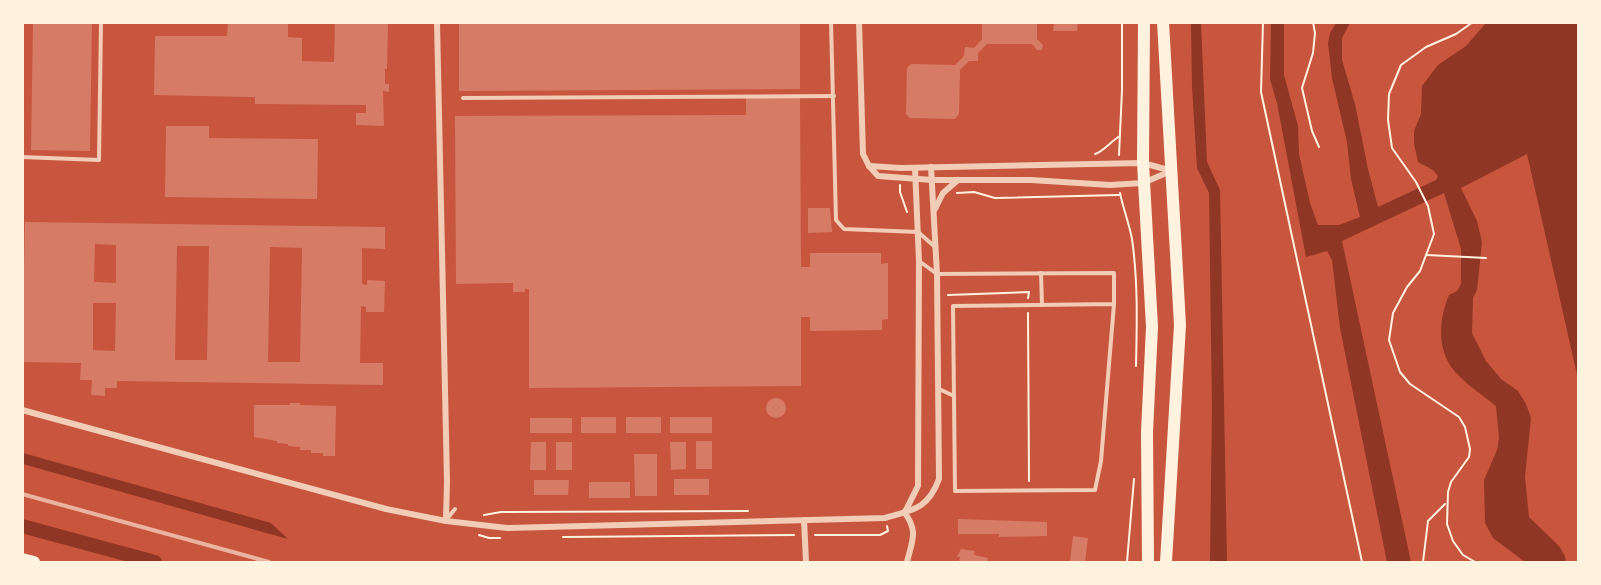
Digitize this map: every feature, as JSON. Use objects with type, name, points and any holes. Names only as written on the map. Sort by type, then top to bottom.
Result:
[{"type":"main road","points":[[1144,22],[1143,183],[1152,327],[1148,432],[1148,562]]},
{"type":"main road","points":[[1163,22],[1180,325],[1166,562]]},
{"type":"main road","points":[[22,559],[34,562]]},
{"type":"street","points":[[437,22],[446,521]]},
{"type":"street","points":[[859,22],[863,154],[869,166],[878,176],[900,179],[1031,180],[1110,185],[1143,183],[1172,171]]},
{"type":"street","points":[[869,166],[915,168],[1143,163],[1172,171]]},
{"type":"street","points":[[22,410],[386,509],[446,521],[507,528],[885,518],[917,509],[929,499],[939,479],[937,295],[932,167]]},
{"type":"street","points":[[904,512],[918,486],[919,261],[915,168]]},
{"type":"street","points":[[933,215],[943,193],[958,180]]},
{"type":"street","points":[[904,512],[912,523],[914,531],[907,562]]},
{"type":"street","points":[[804,520],[806,562]]},
{"type":"lane","points":[[22,157],[99,160],[100,22]]},
{"type":"lane","points":[[831,22],[836,220],[844,229],[918,232],[935,247]]},
{"type":"lane","points":[[463,98],[834,96]]},
{"type":"lane","points":[[919,261],[936,274],[1114,273],[1114,304],[1101,461],[1095,490],[954,491],[953,306],[1114,304]]},
{"type":"lane","points":[[1041,273],[1042,305]]},
{"type":"lane","points":[[939,389],[954,396]]},
{"type":"lane","points":[[446,521],[455,509]]},
{"type":"path","points":[[1095,154],[1101,152],[1110,142],[1120,136],[1122,22]]},
{"type":"path","points":[[1263,22],[1262,92],[1362,562]]},
{"type":"path","points":[[1313,22],[1313,53],[1302,88],[1312,131],[1319,147]]},
{"type":"path","points":[[1473,22],[1456,34],[1426,47],[1401,65],[1389,94],[1388,120],[1392,148],[1416,182],[1428,206],[1434,234],[1420,271],[1407,286],[1393,313],[1389,340],[1400,372],[1410,384],[1459,417],[1465,428],[1470,449],[1469,457],[1451,482],[1446,504],[1447,525],[1453,541],[1463,555],[1475,562]]},
{"type":"path","points":[[900,179],[900,192],[908,216],[909,231]]},
{"type":"path","points":[[900,192],[916,192]]},
{"type":"path","points":[[943,193],[974,192],[995,198],[1120,195]]},
{"type":"path","points":[[1132,240],[1137,308],[1136,365]]},
{"type":"path","points":[[1427,255],[1486,258]]},
{"type":"path","points":[[937,295],[1029,292],[1029,490]]},
{"type":"path","points":[[1127,562],[1134,473]]},
{"type":"path","points":[[1423,562],[1428,521],[1446,504]]},
{"type":"path","points":[[479,516],[501,512],[758,511]]},
{"type":"path","points":[[559,537],[880,535],[888,531],[885,518]]},
{"type":"path","points":[[479,535],[501,538]]},
{"type":"shaded area","points":[[1191,23],[1201,23],[1207,162],[1220,190],[1227,562],[1210,562],[1212,407],[1209,193],[1197,168]]},
{"type":"shaded area","points":[[1271,23],[1284,23],[1284,75],[1298,126],[1299,154],[1310,203],[1318,225],[1339,225],[1360,217],[1351,179],[1347,142],[1332,78],[1328,43],[1330,33],[1336,23],[1350,23],[1342,38],[1342,60],[1355,104],[1378,207],[1436,180],[1438,176],[1433,170],[1418,162],[1414,131],[1421,114],[1422,86],[1438,65],[1466,46],[1486,23],[1578,23],[1578,379],[1527,154],[1461,188],[1477,221],[1482,242],[1477,290],[1473,298],[1472,333],[1486,361],[1501,379],[1518,391],[1526,404],[1531,418],[1525,477],[1529,517],[1559,546],[1566,562],[1525,562],[1493,538],[1485,523],[1484,480],[1497,450],[1499,438],[1496,406],[1459,376],[1446,358],[1443,348],[1441,327],[1445,305],[1449,295],[1457,291],[1461,284],[1461,249],[1444,193],[1342,241],[1411,562],[1387,562],[1340,328],[1332,260],[1327,251],[1306,257],[1277,103],[1270,79]]},
{"type":"shaded area","points":[[23,453],[271,523],[288,539],[23,464]]},
{"type":"building","points":[[33,22],[92,22],[90,151],[31,150]]},
{"type":"building","points":[[228,22],[288,22],[288,37],[302,38],[302,61],[334,62],[335,22],[388,22],[385,84],[389,84],[389,92],[383,91],[384,126],[356,125],[356,113],[366,113],[366,105],[255,104],[255,97],[154,95],[155,36],[227,36]]},
{"type":"building","points":[[459,22],[800,22],[800,89],[459,91]]},
{"type":"building","points":[[982,22],[1037,22],[1037,39],[1043,45],[1042,50],[1037,50],[1032,44],[987,44],[978,53],[978,61],[969,61],[960,70],[959,114],[955,119],[910,118],[906,114],[907,68],[911,64],[955,65],[964,56],[965,47],[974,48],[982,39]]},
{"type":"building","points":[[1054,22],[1078,22],[1077,31],[1053,31]]},
{"type":"building","points":[[746,98],[800,98],[801,267],[810,267],[810,253],[881,253],[881,264],[888,263],[888,319],[882,320],[882,330],[810,331],[810,317],[801,317],[801,386],[529,388],[529,289],[525,289],[525,292],[513,292],[513,283],[456,284],[455,116],[746,115]]},
{"type":"building","points":[[166,126],[209,126],[209,138],[318,139],[317,199],[165,197]]},
{"type":"building","points":[[808,208],[830,208],[832,232],[808,233]]},
{"type":"building","points":[[25,222],[385,227],[385,249],[362,248],[362,284],[367,285],[367,280],[385,281],[384,312],[366,312],[366,307],[361,306],[360,363],[383,363],[383,385],[117,381],[117,388],[105,388],[105,396],[91,395],[92,380],[80,380],[81,363],[22,362]],"holes":[[[95,244],[116,245],[116,283],[94,282]],[[177,246],[209,246],[207,360],[175,360]],[[270,247],[302,248],[300,362],[268,362]],[[93,303],[116,303],[115,351],[93,350]]]},
{"type":"building","points":[[772,398],[780,398],[786,404],[786,412],[780,418],[772,418],[766,412],[766,404]]},
{"type":"building","points":[[290,403],[336,406],[335,456],[323,456],[323,453],[311,453],[311,450],[300,450],[300,447],[254,437],[254,405],[290,405]]},
{"type":"building","points":[[581,417],[616,417],[616,433],[581,433]]},
{"type":"building","points":[[626,417],[661,417],[661,433],[626,433]]},
{"type":"building","points":[[670,417],[712,417],[712,433],[670,433]]},
{"type":"building","points":[[530,418],[572,418],[572,433],[530,433]]},
{"type":"building","points":[[696,441],[712,441],[712,469],[696,469]]},
{"type":"building","points":[[531,442],[546,442],[546,470],[530,470]]},
{"type":"building","points":[[556,442],[572,442],[572,470],[556,470]]},
{"type":"building","points":[[670,442],[686,442],[686,469],[671,470]]},
{"type":"building","points":[[634,454],[657,454],[657,496],[635,496]]},
{"type":"building","points":[[674,479],[709,479],[709,495],[674,495]]},
{"type":"building","points":[[534,480],[569,480],[568,495],[534,495]]},
{"type":"building","points":[[589,482],[630,482],[630,498],[589,498]]},
{"type":"building","points":[[958,519],[1047,522],[1047,536],[999,537],[999,534],[958,534]]},
{"type":"building","points":[[1073,536],[1088,538],[1085,562],[1070,562]]},
{"type":"building","points":[[961,549],[975,551],[974,555],[988,558],[987,562],[959,562],[960,557],[957,557]]},
{"type":"waterway","points":[[22,526],[155,562]]},
{"type":"railway","points":[[22,494],[269,562]]}]
